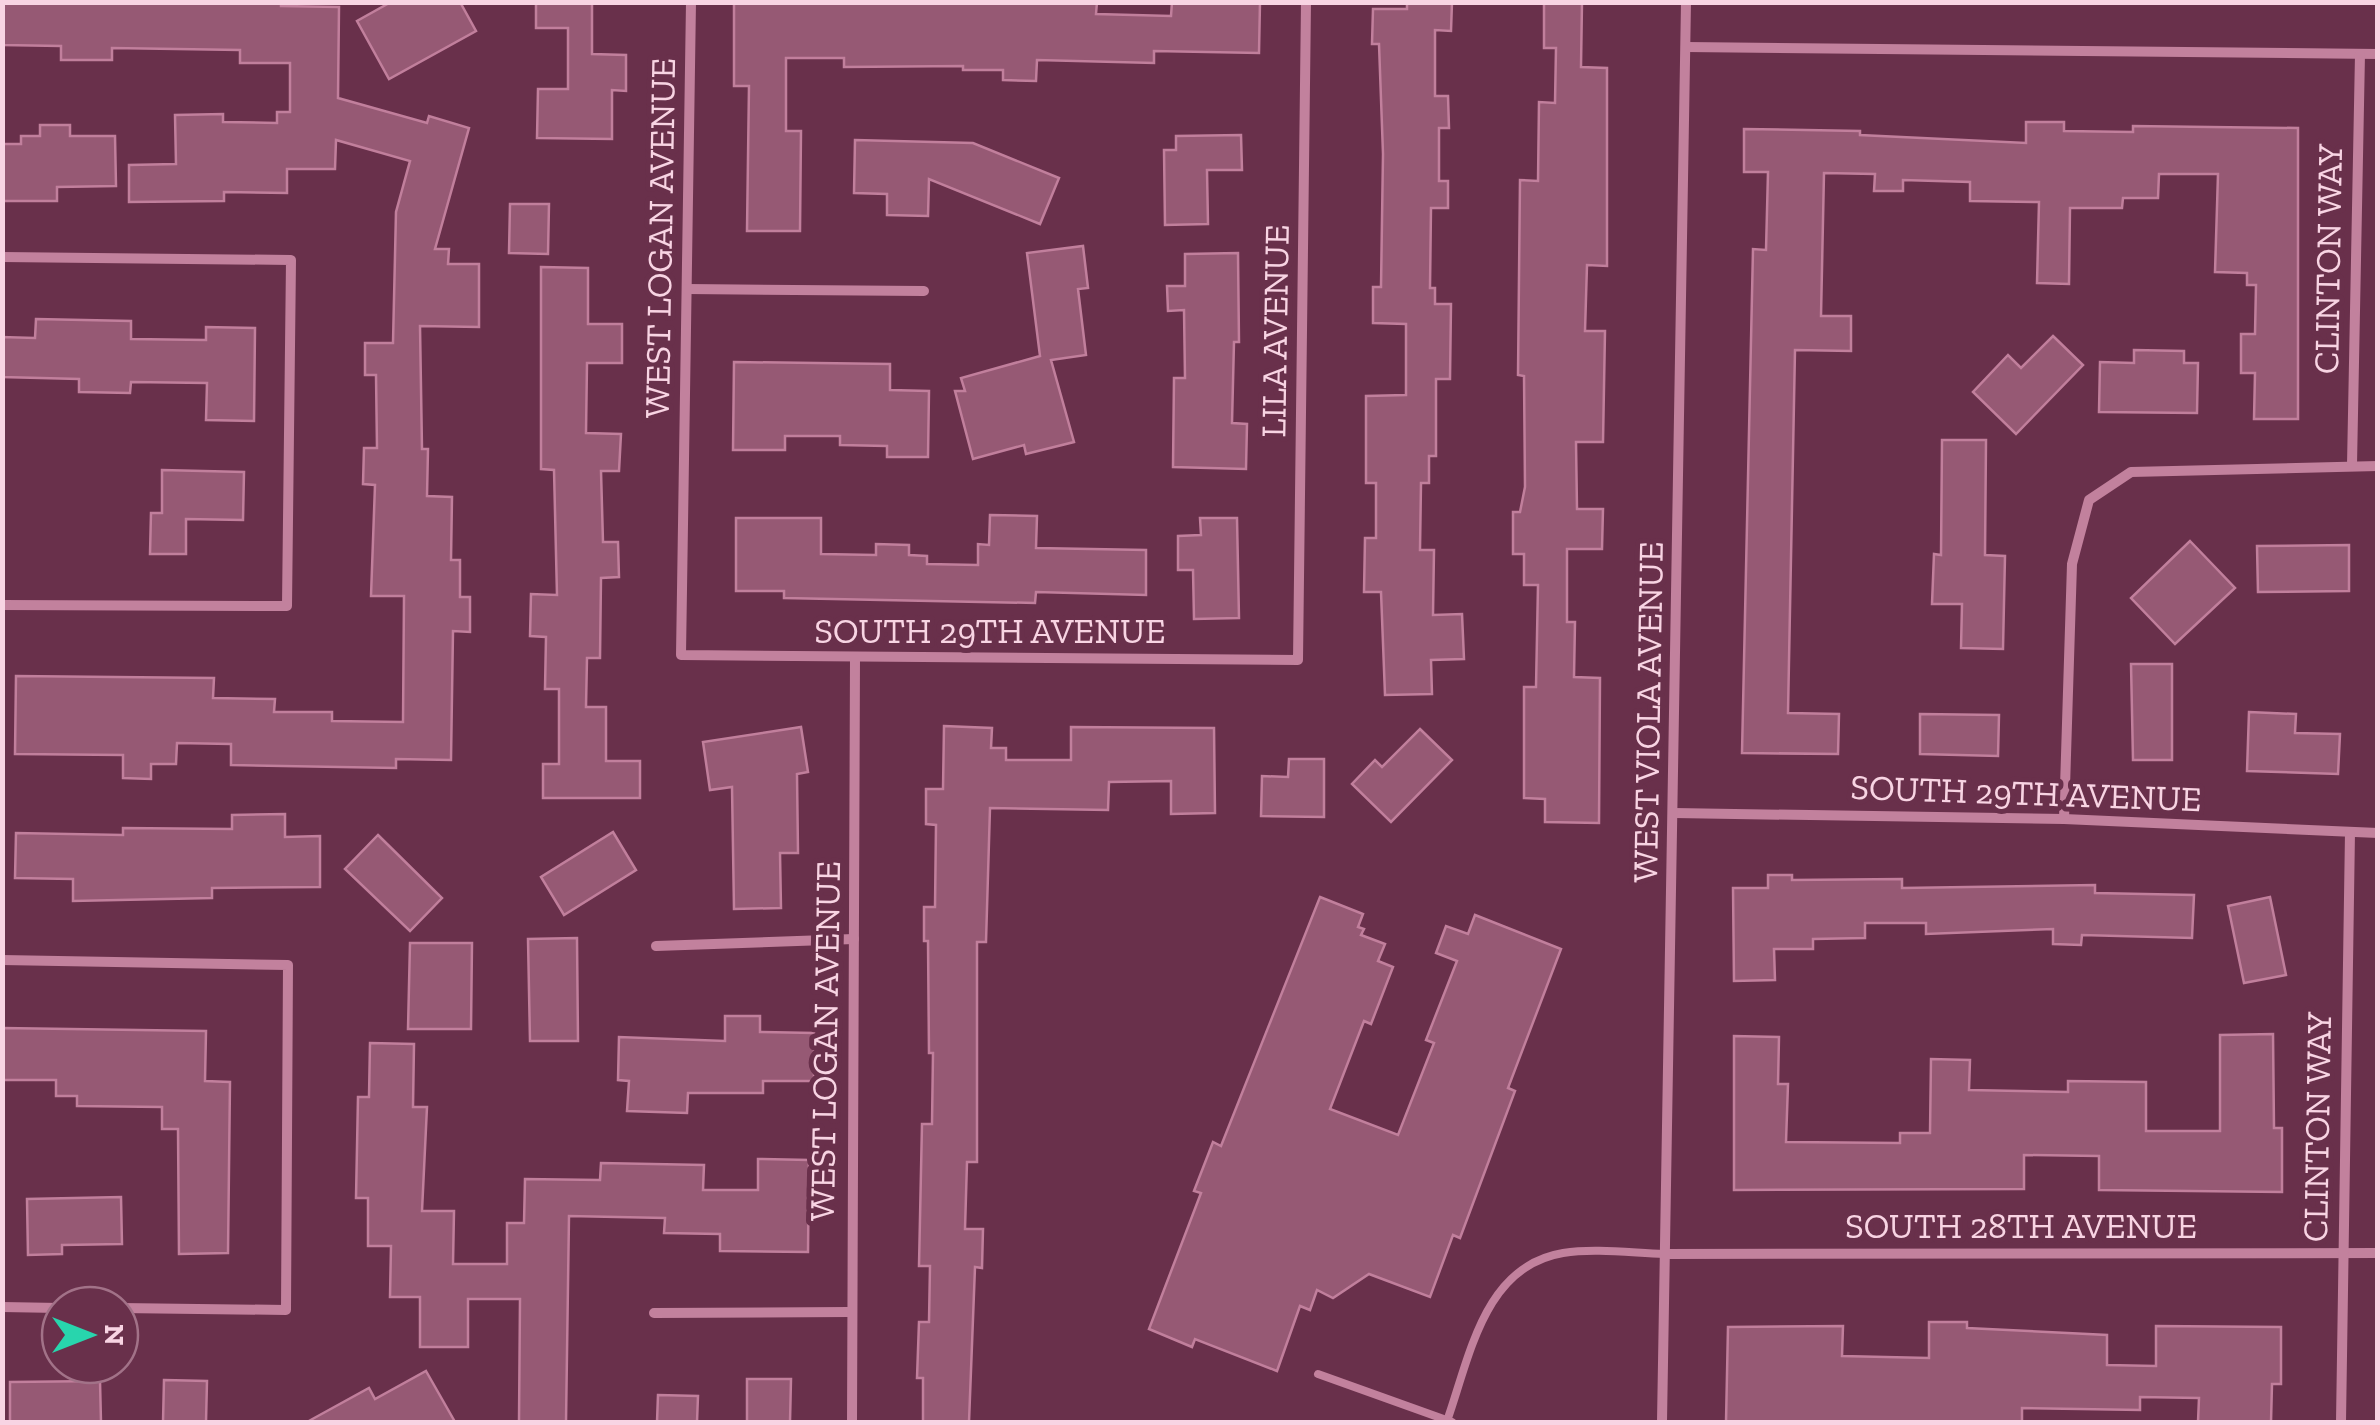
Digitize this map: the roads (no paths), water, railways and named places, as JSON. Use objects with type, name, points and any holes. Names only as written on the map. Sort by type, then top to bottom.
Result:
[{"type":"street","name":"WEST LOGAN AVENUE","points":[[682,654],[692,2]]},
{"type":"street","name":"LILA AVENUE","points":[[1298,660],[1306,2]]},
{"type":"street","name":"WEST VIOLA AVENUE","points":[[1662,1422],[1686,2]]},
{"type":"street","points":[[1686,47],[2378,54]]},
{"type":"street","name":"CLINTON WAY","points":[[2352,465],[2360,54]]},
{"type":"street","points":[[2,258],[292,260],[287,606],[2,605]]},
{"type":"street","points":[[687,289],[924,291]]},
{"type":"street","points":[[2064,818],[2072,564],[2089,500],[2131,472],[2378,466]]},
{"type":"street","name":"SOUTH 29TH AVENUE","points":[[682,654],[855,659],[1298,660]]},
{"type":"street","name":"WEST LOGAN AVENUE","points":[[852,1422],[855,659]]},
{"type":"street","name":"SOUTH 29TH AVENUE","points":[[1674,813],[2064,818],[2378,832]]},
{"type":"street","name":"CLINTON WAY","points":[[2341,1422],[2350,832]]},
{"type":"street","points":[[656,946],[854,939]]},
{"type":"street","points":[[2,960],[288,966],[286,1310],[140,1308]]},
{"type":"street","name":"SOUTH 28TH AVENUE","points":[[1664,1254],[2378,1253]]},
{"type":"street","points":[[2,1307],[40,1308]]},
{"type":"street","points":[[654,1312],[850,1312]]},
{"type":"lane","points":[[1318,1374],[1449,1422],[1482,1322],[1504,1281],[1534,1261],[1566,1252],[1664,1254]]}]
